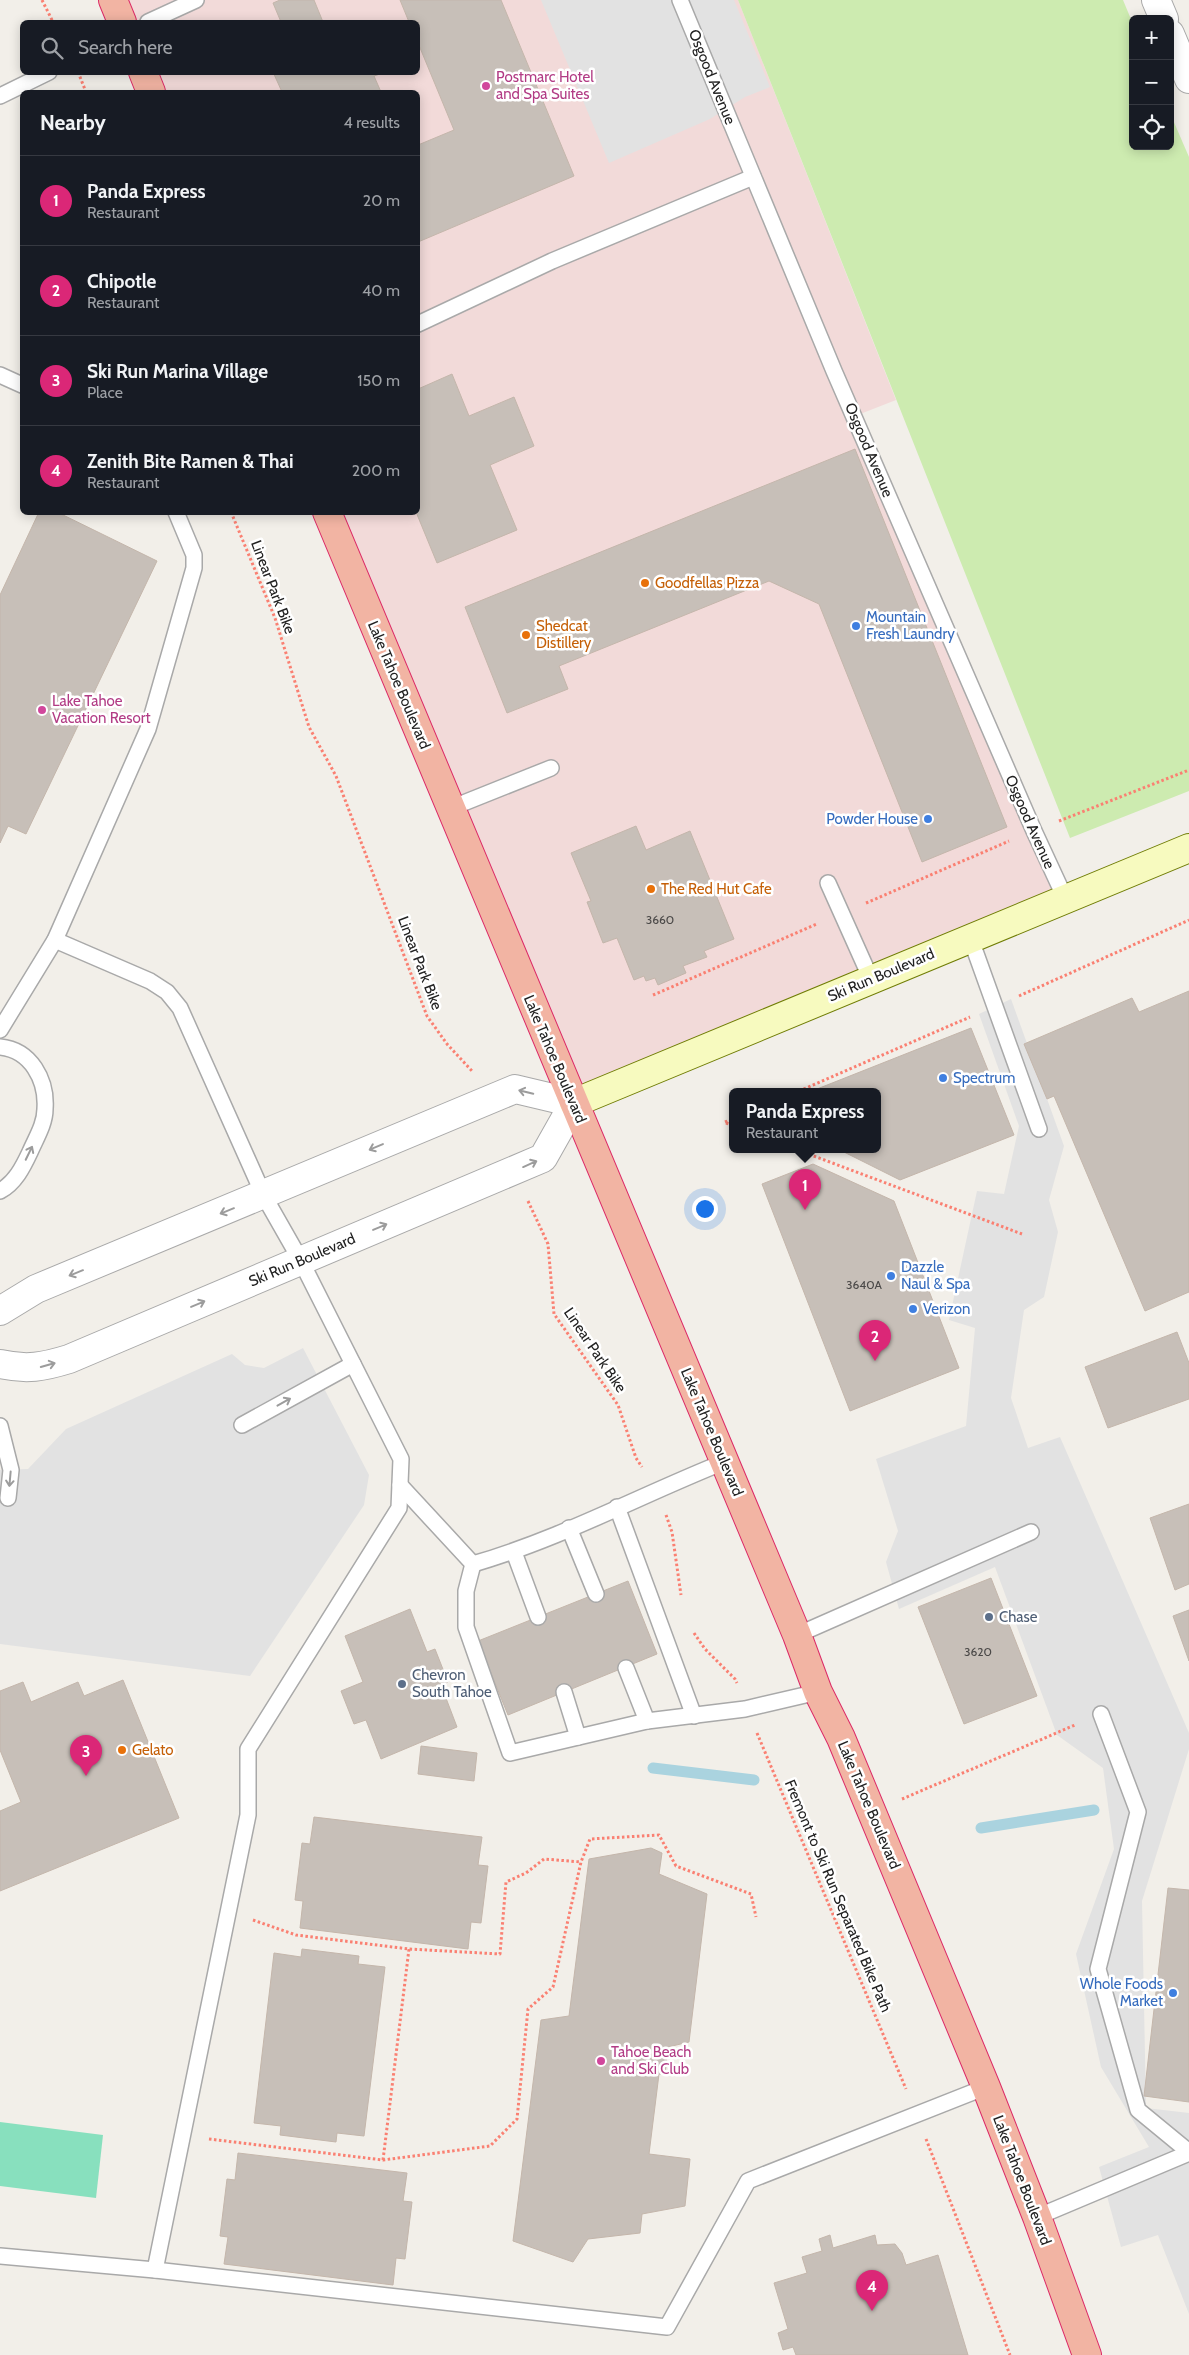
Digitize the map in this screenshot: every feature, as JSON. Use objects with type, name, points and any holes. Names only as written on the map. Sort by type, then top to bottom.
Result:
[{"type":"highway","points":[[113,0],[121,20]]},
{"type":"highway","points":[[144,75],[151,90]]},
{"type":"highway","name":"Lake Tahoe Boulevard","points":[[328,515],[797,1634],[818,1692],[841,1738],[986,2087],[1037,2217],[1087,2355]]},
{"type":"main road","name":"Ski Run Boulevard","points":[[574,1103],[970,937],[1189,848]]},
{"type":"street","points":[[1156,0],[1162,15]]},
{"type":"street","points":[[1174,43],[1189,78]]},
{"type":"street","points":[[0,1311],[36,1289],[264,1196],[515,1089],[574,1103]]},
{"type":"street","name":"Ski Run Boulevard","points":[[0,1364],[17,1368],[42,1368],[69,1359],[543,1158],[574,1103]]},
{"type":"lane","points":[[152,20],[196,0]]},
{"type":"lane","name":"Osgood Avenue","points":[[680,0],[753,178],[1034,831],[1065,898]]},
{"type":"lane","points":[[0,96],[43,75]]},
{"type":"lane","points":[[420,323],[552,261],[753,178]]},
{"type":"lane","points":[[0,375],[20,385]]},
{"type":"lane","points":[[0,1030],[55,940],[148,729],[194,568],[194,556],[177,515]]},
{"type":"lane","points":[[451,808],[551,768]]},
{"type":"lane","points":[[828,883],[871,979]]},
{"type":"lane","points":[[970,937],[1039,1129]]},
{"type":"lane","points":[[55,940],[150,981],[167,992],[180,1008],[264,1196],[301,1261],[401,1459],[399,1508],[248,1749],[248,1815],[156,2270]]},
{"type":"lane","points":[[0,1047],[15,1051],[30,1061],[40,1075],[45,1091],[46,1109],[41,1128],[20,1173],[0,1191]]},
{"type":"lane","points":[[242,1425],[353,1364]]},
{"type":"lane","points":[[0,1426],[11,1470],[8,1498]]},
{"type":"lane","points":[[474,1564],[514,1552],[656,1489],[724,1462]]},
{"type":"lane","points":[[400,1485],[474,1564]]},
{"type":"lane","points":[[617,1507],[694,1716]]},
{"type":"lane","points":[[569,1528],[596,1594]]},
{"type":"lane","points":[[797,1634],[1031,1532]]},
{"type":"lane","points":[[514,1552],[538,1617]]},
{"type":"lane","points":[[474,1564],[466,1591],[466,1627],[510,1753],[647,1722],[745,1709],[818,1692]]},
{"type":"lane","points":[[626,1668],[647,1722]]},
{"type":"lane","points":[[564,1692],[578,1737]]},
{"type":"lane","points":[[1037,2217],[1189,2153],[1138,2110],[1098,1969],[1138,1812],[1101,1714]]},
{"type":"lane","points":[[0,2256],[156,2270],[667,2327],[748,2181],[986,2087]]},
{"type":"path","points":[[42,0],[52,20]]},
{"type":"path","points":[[79,75],[85,90]]},
{"type":"path","name":"Linear Park Bike","points":[[232,515],[275,618],[309,727],[336,776],[427,1016],[447,1044],[472,1072],[484,1101]]},
{"type":"path","points":[[653,994],[1034,831],[1189,770]]},
{"type":"path","points":[[806,1153],[1022,1234]]},
{"type":"path","name":"Linear Park Bike","points":[[514,1171],[548,1244],[554,1314],[618,1405],[636,1458],[656,1489]]},
{"type":"path","points":[[656,1489],[672,1532],[682,1604]]},
{"type":"path","name":"Fremont to Ski Run Separated Bike Path","points":[[690,1627],[705,1649],[735,1679],[745,1709],[759,1736],[916,2114],[1010,2355]]},
{"type":"path","points":[[872,1812],[1101,1714]]},
{"type":"path","points":[[183,2136],[384,2160],[490,2146],[517,2120],[528,2009],[553,1987],[581,1862],[590,1838],[659,1835],[676,1866],[750,1894],[756,1918]]},
{"type":"path","points":[[228,1912],[296,1935],[409,1949],[500,1954],[506,1882],[526,1873],[544,1859],[581,1862]]},
{"type":"path","points":[[384,2160],[409,1949]]},
{"type":"shaded area","points":[[113,0],[738,0],[896,400],[850,418],[1064,896],[574,1106],[328,515],[420,515],[420,90],[150,90],[144,75],[420,75],[420,20],[121,20]]},
{"type":"shaded area","points":[[541,0],[734,0],[770,87],[745,97],[710,119],[609,163]]},
{"type":"shaded area","points":[[1011,999],[1064,1146],[1049,1200],[1058,1232],[1044,1297],[1024,1310],[1011,1398],[1028,1448],[1060,1437],[1189,1733],[1189,1749],[1142,1901],[1146,2108],[1189,2113],[1189,2314],[1158,2235],[1121,2247],[1099,2167],[1149,2147],[1101,2067],[1076,1954],[1114,1849],[1103,1768],[1057,1735],[995,1567],[899,1609],[886,1562],[898,1531],[876,1459],[966,1426],[975,1328],[949,1320],[977,1191],[1004,1194],[1019,1126],[979,1014]]},
{"type":"shaded area","points":[[303,1348],[369,1475],[364,1505],[250,1676],[0,1644],[0,1470],[28,1469],[66,1429],[232,1354],[245,1365],[264,1368]]},
{"type":"green space","points":[[738,0],[1123,0],[1129,15],[1129,150],[1174,150],[1174,122],[1189,157],[1189,791],[1070,838]]},
{"type":"green space","points":[[0,2122],[103,2135],[96,2198],[0,2186]]},
{"type":"building","points":[[280,0],[314,0],[322,20],[280,20],[273,3]]},
{"type":"building","name":"Postmarc Hotel and Spa Suites","points":[[400,0],[501,0],[574,176],[420,241],[420,144],[454,130],[420,48],[420,20],[408,20]]},
{"type":"building","points":[[274,75],[377,75],[374,76],[380,90],[281,90]]},
{"type":"building","points":[[452,374],[469,416],[514,397],[534,446],[490,465],[517,530],[437,563],[417,515],[420,515],[420,388]]},
{"type":"building","points":[[855,449],[1007,827],[922,862],[819,604],[769,581],[559,666],[568,689],[507,713],[465,607]]},
{"type":"building","name":"Lake Tahoe Vacation Resort","points":[[38,515],[63,515],[157,561],[26,834],[8,826],[0,843],[0,595]]},
{"type":"building","points":[[636,826],[646,850],[690,831],[734,939],[704,951],[707,957],[683,966],[686,973],[658,985],[655,978],[646,981],[644,976],[634,980],[617,938],[603,943],[587,902],[591,901],[571,853]]},
{"type":"building","points":[[1189,991],[1189,1292],[1145,1311],[1054,1096],[1047,1099],[1024,1044],[1132,998],[1139,1012]]},
{"type":"building","points":[[971,1028],[1014,1135],[900,1180],[846,1153],[881,1153],[881,1088],[820,1088]]},
{"type":"building","points":[[813,1164],[894,1201],[959,1368],[850,1411],[762,1184]]},
{"type":"building","points":[[1177,1332],[1189,1363],[1189,1399],[1108,1428],[1085,1367]]},
{"type":"building","points":[[1189,1504],[1189,1584],[1175,1590],[1150,1518]]},
{"type":"building","points":[[991,1578],[1037,1696],[964,1724],[918,1607]]},
{"type":"building","points":[[628,1581],[657,1654],[508,1715],[478,1641]]},
{"type":"building","name":"Chevron South Tahoe","points":[[410,1609],[427,1652],[435,1649],[448,1682],[441,1685],[457,1727],[381,1759],[366,1720],[354,1724],[341,1691],[363,1682],[345,1636]]},
{"type":"building","points":[[1189,1610],[1189,1661],[1173,1616]]},
{"type":"building","points":[[123,1680],[179,1818],[0,1891],[0,1811],[21,1802],[0,1750],[0,1691],[23,1682],[31,1702],[78,1682],[84,1696]]},
{"type":"building","points":[[421,1746],[477,1753],[474,1781],[418,1774]]},
{"type":"building","points":[[314,1817],[482,1837],[478,1865],[488,1866],[481,1923],[471,1922],[468,1949],[300,1928],[303,1901],[295,1900],[302,1843],[310,1844]]},
{"type":"building","name":"Tahoe Beach and Ski Club","points":[[651,1848],[662,1853],[659,1874],[707,1894],[689,2042],[668,2047],[665,2075],[659,2074],[649,2154],[690,2159],[685,2206],[642,2214],[640,2233],[588,2239],[573,2262],[513,2241],[541,2020],[569,2016],[589,1859]]},
{"type":"building","name":"Whole Foods Market","points":[[1168,1888],[1189,1890],[1189,2102],[1144,2096]]},
{"type":"building","points":[[302,1949],[359,1956],[358,1964],[385,1967],[364,2136],[337,2133],[336,2142],[280,2135],[281,2126],[254,2123],[274,1953],[301,1957]]},
{"type":"building","points":[[238,2153],[407,2173],[403,2201],[412,2202],[405,2259],[396,2258],[393,2285],[224,2264],[228,2237],[220,2236],[227,2179],[235,2180]]},
{"type":"building","points":[[830,2235],[833,2248],[875,2235],[877,2245],[895,2244],[902,2253],[906,2265],[938,2255],[968,2355],[796,2355],[793,2347],[783,2350],[778,2333],[788,2329],[774,2283],[807,2273],[802,2257],[822,2251],[819,2239]]},
{"type":"waterway","points":[[653,1768],[754,1780]]},
{"type":"waterway","points":[[981,1828],[1094,1810]]},
{"type":"place","name":"Postmarc Hotel and Spa Suites","points":[[486,86]]},
{"type":"place","name":"Goodfellas Pizza","points":[[645,583]]},
{"type":"place","name":"Mountain Fresh Laundry","points":[[856,626]]},
{"type":"place","name":"Shedcat Distillery","points":[[526,635]]},
{"type":"place","name":"Lake Tahoe Vacation Resort","points":[[42,710]]},
{"type":"place","name":"Powder House","points":[[928,819]]},
{"type":"place","name":"The Red Hut Cafe","points":[[651,889]]},
{"type":"place","name":"Spectrum","points":[[943,1078]]},
{"type":"place","name":"Panda Express","points":[[805,1210]]},
{"type":"place","name":"Dazzle Naul & Spa","points":[[891,1276]]},
{"type":"place","name":"Verizon","points":[[913,1309]]},
{"type":"place","name":"Chipotle","points":[[875,1361]]},
{"type":"place","name":"Chase","points":[[989,1617]]},
{"type":"place","name":"Chevron South Tahoe","points":[[402,1684]]},
{"type":"place","name":"Gelato","points":[[122,1750]]},
{"type":"place","name":"Ski Run Marina Village","points":[[86,1776]]},
{"type":"place","name":"Whole Foods Market","points":[[1173,1993]]},
{"type":"place","name":"Tahoe Beach and Ski Club","points":[[601,2061]]},
{"type":"place","name":"Zenith Bite Ramen & Thai","points":[[872,2311]]}]
